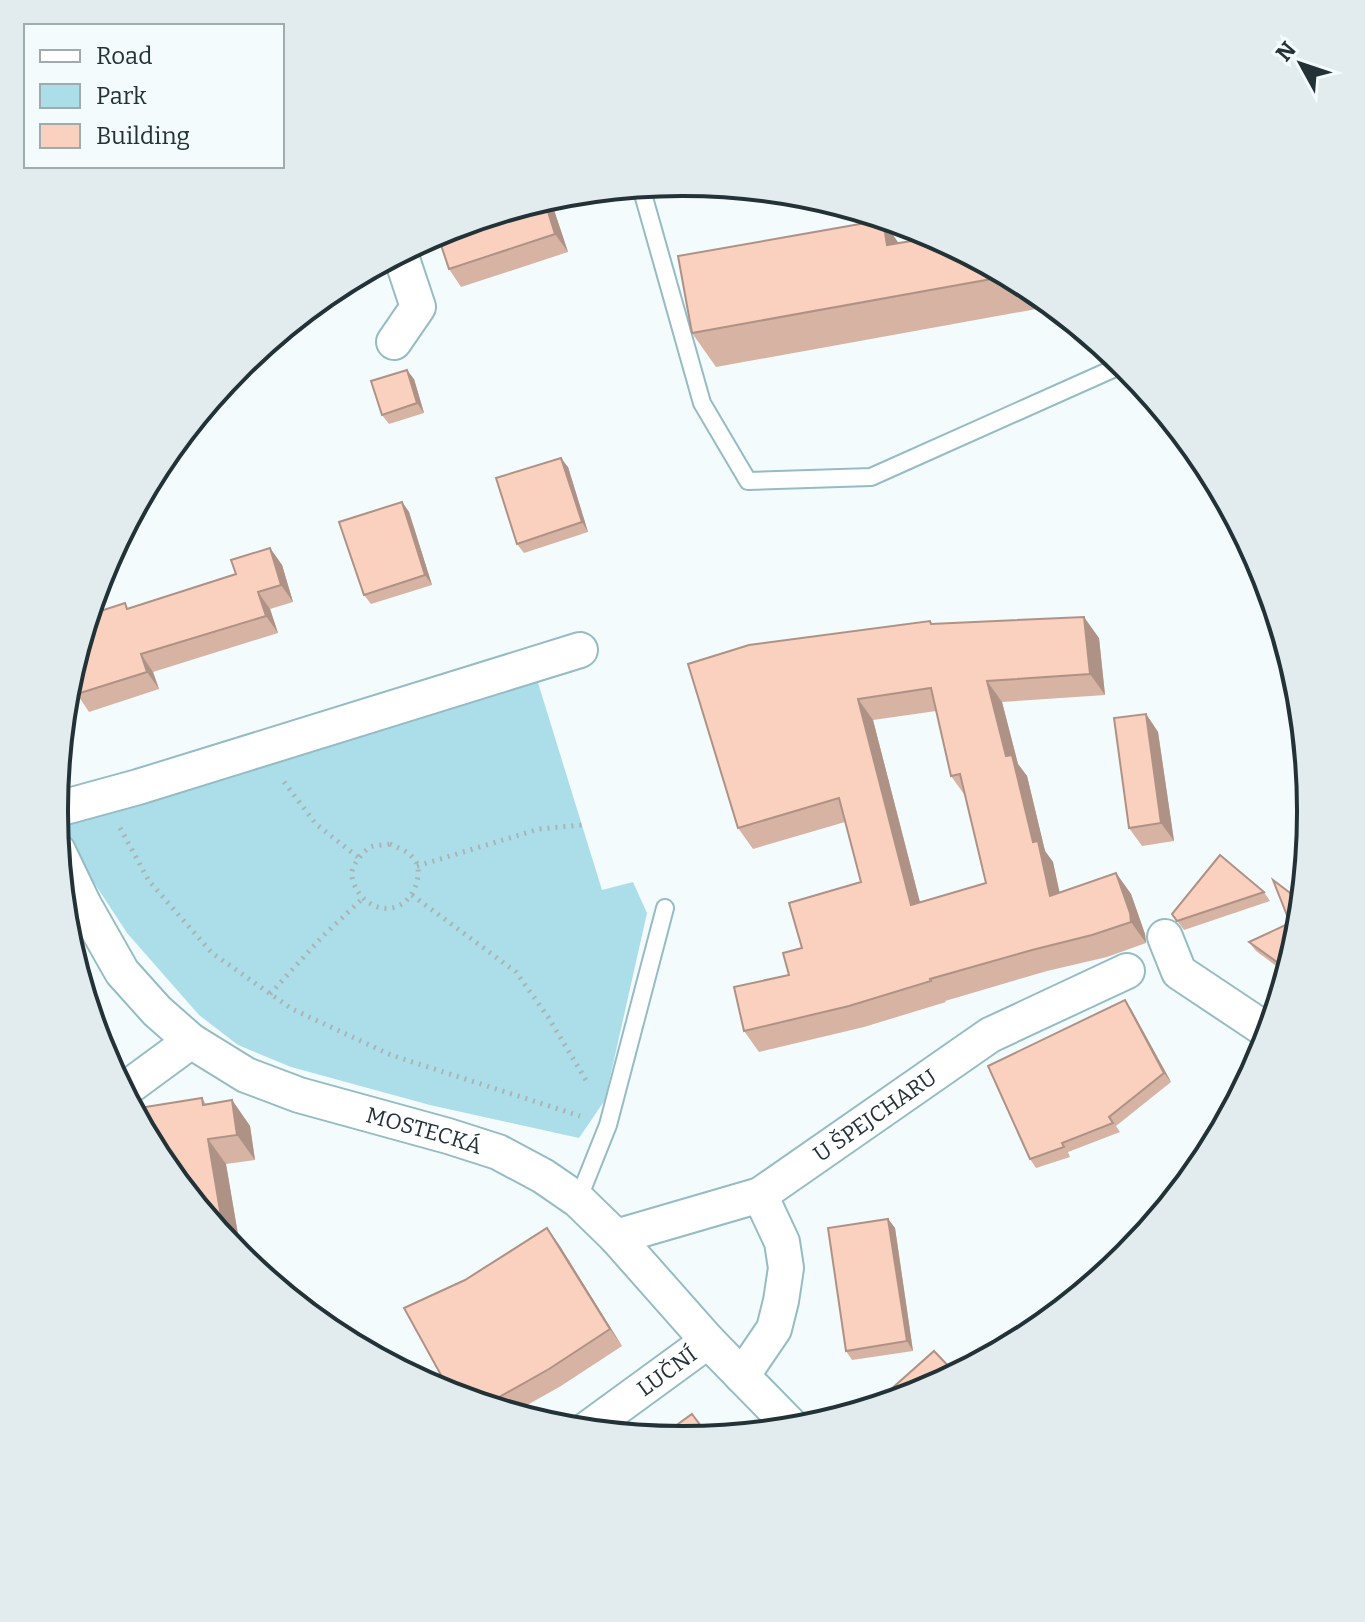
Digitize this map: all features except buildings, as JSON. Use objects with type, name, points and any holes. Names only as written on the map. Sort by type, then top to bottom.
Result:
[{"type":"street","points":[[394,342],[418,307],[404,264]]},
{"type":"street","points":[[68,806],[580,650]]},
{"type":"street","name":"MOSTECKÁ","points":[[72,880],[122,972],[157,1011],[191,1041],[246,1075],[299,1095],[498,1152],[543,1176],[578,1200],[616,1237],[708,1341],[782,1417]]},
{"type":"street","points":[[1165,937],[1179,972],[1258,1025]]},
{"type":"street","name":"U ŠPEJCHARU","points":[[616,1237],[760,1195],[990,1035],[1127,971]]},
{"type":"street","points":[[132,1085],[191,1041]]},
{"type":"street","points":[[742,1376],[774,1329],[786,1268],[782,1242],[760,1195]]},
{"type":"street","name":"LUČNÍ","points":[[600,1420],[708,1341]]},
{"type":"lane","points":[[644,198],[702,403],[748,481],[871,477],[1111,370]]},
{"type":"lane","points":[[578,1200],[608,1125],[665,908]]},
{"type":"path","points":[[276,772],[316,824],[359,858]]},
{"type":"path","points":[[119,825],[149,881],[212,953],[292,1009],[391,1055],[608,1125]]},
{"type":"path","points":[[417,866],[539,829],[582,825]]},
{"type":"path","points":[[390,844],[405,851],[416,862],[419,876],[412,895],[400,905],[383,908],[362,899],[351,871],[359,858],[371,847],[390,844]]},
{"type":"path","points":[[412,895],[516,972],[599,1100],[608,1125]]},
{"type":"path","points":[[270,994],[362,899]]},
{"type":"green space","points":[[535,673],[602,890],[633,882],[647,913],[605,1100],[579,1138],[430,1105],[291,1067],[238,1045],[199,1015],[127,933],[93,881],[69,835],[68,821]]}]
